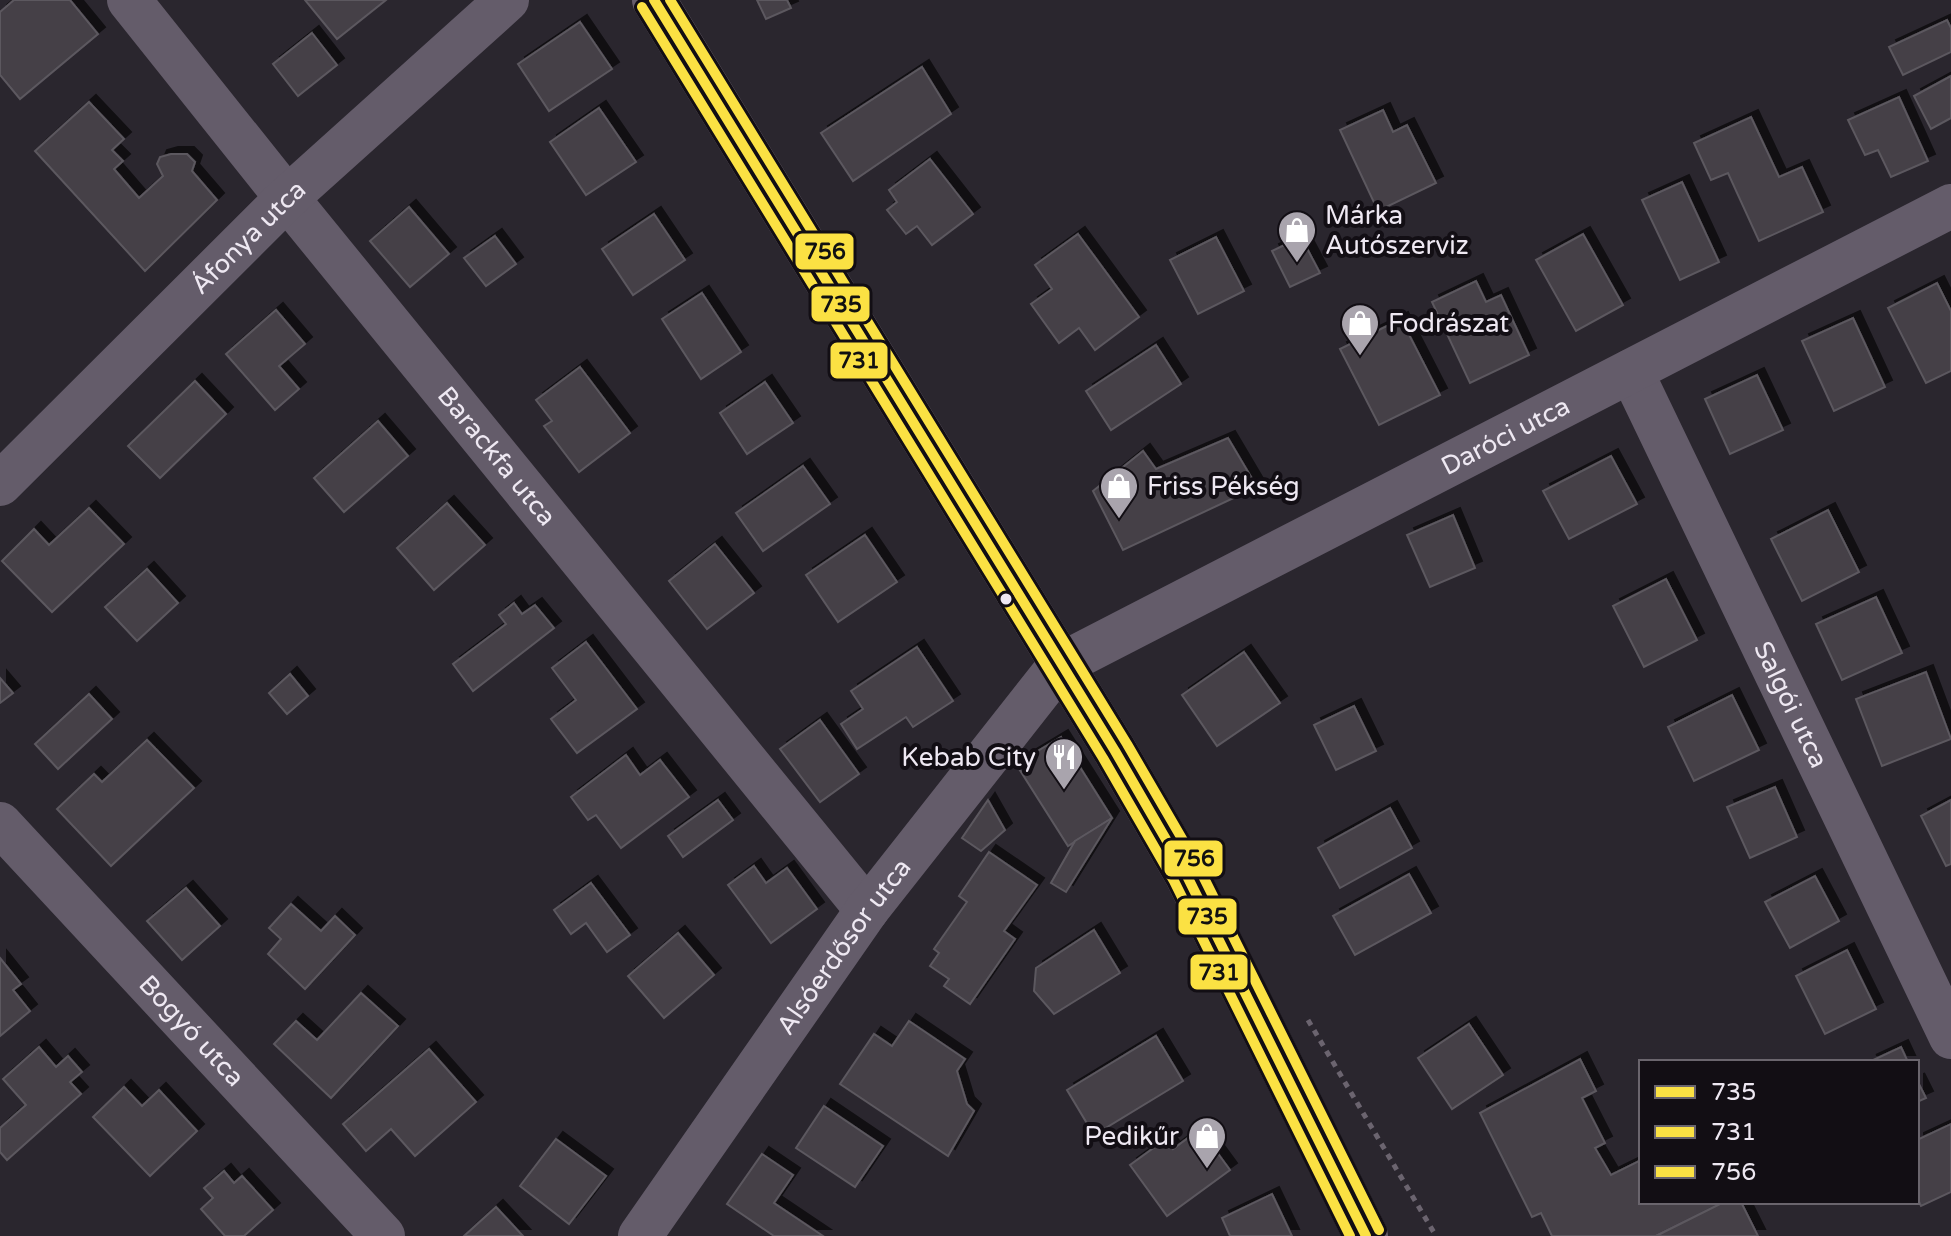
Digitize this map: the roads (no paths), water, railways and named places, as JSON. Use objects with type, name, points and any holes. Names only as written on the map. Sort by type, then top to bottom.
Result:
[{"type":"main road","points":[[654,0],[1115,751],[1186,874],[1361,1233]]},
{"type":"street","name":"Barackfa utca","points":[[129,0],[867,910]]},
{"type":"street","name":"Áfonya utca","points":[[0,484],[287,198],[507,0]]},
{"type":"street","name":"Daróci utca","points":[[1060,665],[1951,206]]},
{"type":"street","name":"Salgói utca","points":[[1631,371],[1951,1037]]},
{"type":"street","name":"Alsóerdősor utca","points":[[640,1236],[867,910],[1060,665]]},
{"type":"street","name":"Bogyó utca","points":[[0,824],[383,1236]]},
{"type":"place","name":"Márka Autószerviz","points":[[1297,264]]},
{"type":"place","name":"Fodrászat","points":[[1360,357]]},
{"type":"place","name":"Friss Pékség","points":[[1119,520]]},
{"type":"place","name":"Kebab City","points":[[1064,791]]},
{"type":"place","name":"Pedikűr","points":[[1207,1170]]}]
